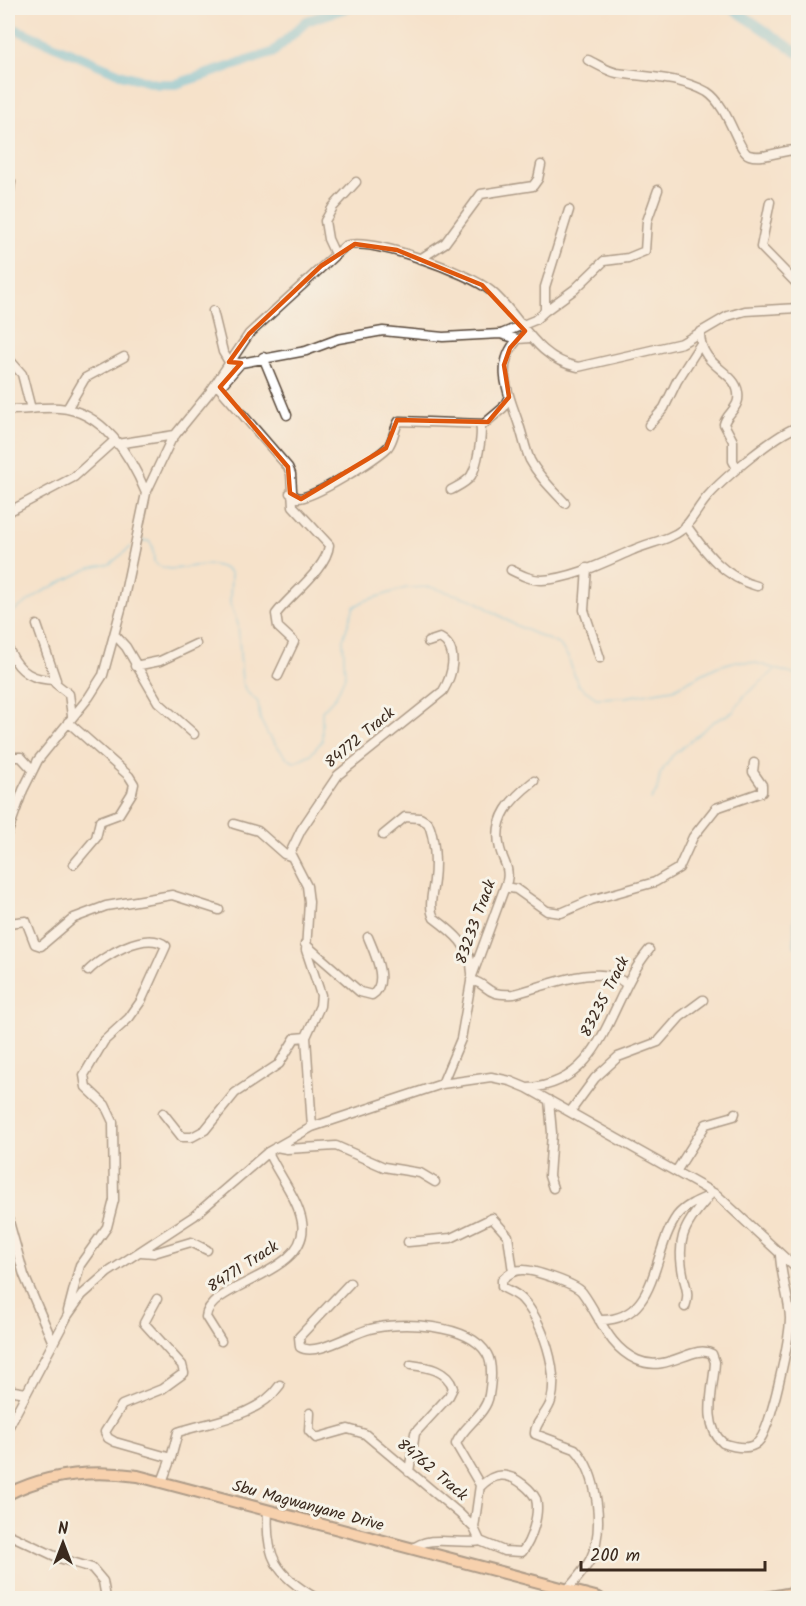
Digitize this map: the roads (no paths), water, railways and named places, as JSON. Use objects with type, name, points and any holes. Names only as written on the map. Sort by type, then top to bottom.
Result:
[{"type":"main road","name":"Sbu Magwanyane Drive","points":[[8,1494],[40,1481],[96,1472],[162,1482],[599,1599]]},
{"type":"main road","points":[[765,1599],[798,1592]]},
{"type":"street","points":[[588,60],[614,72],[656,77],[706,92],[718,101],[727,114],[742,150],[747,155],[798,150]]},
{"type":"street","points":[[420,259],[445,243],[482,194],[533,186],[538,179],[540,165]]},
{"type":"street","points":[[8,203],[11,182]]},
{"type":"street","points":[[335,254],[328,239],[325,221],[333,207],[356,182]]},
{"type":"street","points":[[229,362],[241,363],[263,357],[306,351],[338,339],[375,332],[457,337],[500,334],[521,327],[575,289],[604,261],[628,258],[645,250],[647,221],[658,190]]},
{"type":"street","points":[[770,202],[761,246],[798,285]]},
{"type":"street","points":[[545,311],[545,287],[569,210]]},
{"type":"street","points":[[218,386],[229,362],[249,334],[335,254],[350,244],[397,250],[483,285],[505,305],[530,338],[562,363],[578,367],[653,351],[700,334],[728,316],[745,311],[774,307],[798,308]]},
{"type":"street","points":[[213,310],[223,352],[229,362]]},
{"type":"street","points":[[500,334],[518,339],[530,338]]},
{"type":"street","points":[[700,334],[700,345],[710,362],[729,375],[738,393],[736,405],[724,424],[732,441],[732,461],[737,468]]},
{"type":"street","points":[[518,339],[508,352],[504,365],[509,397],[531,461],[542,478],[565,503]]},
{"type":"street","points":[[649,425],[664,408],[677,381],[700,345]]},
{"type":"street","points":[[67,410],[85,378],[124,357]]},
{"type":"street","points":[[263,357],[287,415]]},
{"type":"street","points":[[8,358],[22,374],[31,410]]},
{"type":"street","points":[[8,832],[33,770],[70,719],[89,698],[103,675],[115,636],[146,493],[175,435],[241,363]]},
{"type":"street","points":[[218,386],[288,467],[292,478],[290,493],[297,513],[329,547],[300,589],[276,614],[276,624],[294,642],[278,676]]},
{"type":"street","points":[[290,493],[298,498],[309,496],[359,468],[390,444],[399,421],[480,424],[487,422],[500,411],[509,397]]},
{"type":"street","points":[[8,410],[67,410],[96,421],[116,442],[135,469],[146,493]]},
{"type":"street","points":[[451,490],[465,482],[473,472],[482,434],[480,424]]},
{"type":"street","points":[[511,570],[529,578],[542,580],[586,568],[663,540],[686,525],[706,498],[737,468],[798,427]]},
{"type":"street","points":[[8,512],[74,477],[116,442],[175,435]]},
{"type":"street","points":[[686,525],[699,543],[731,576],[757,586]]},
{"type":"street","points":[[586,568],[584,610],[600,658]]},
{"type":"street","points":[[37,625],[56,680],[54,683],[69,694],[70,719],[129,776],[134,784],[132,793],[119,814],[100,821],[96,838],[74,864]]},
{"type":"street","points":[[115,636],[126,647],[135,666],[164,710],[194,734]]},
{"type":"street","name":"84772 Track","points":[[290,856],[301,830],[333,780],[443,691],[452,674],[450,652],[444,640],[440,638],[428,642]]},
{"type":"street","points":[[135,666],[160,661],[196,644]]},
{"type":"street","points":[[10,652],[18,667],[27,674],[40,680],[56,680]]},
{"type":"street","points":[[8,757],[21,756],[33,770]]},
{"type":"street","points":[[505,887],[521,892],[547,912],[561,913],[591,900],[662,880],[679,868],[693,837],[716,808],[762,792],[762,785],[753,772],[754,763]]},
{"type":"street","name":"83233 Track","points":[[442,1083],[461,1039],[472,978],[505,887],[508,873],[499,847],[500,821],[510,801],[534,781]]},
{"type":"street","points":[[383,835],[405,817],[420,818],[428,823],[432,836],[435,876],[431,912],[468,951],[472,978],[490,993],[499,994],[602,974],[617,976],[626,984]]},
{"type":"street","points":[[234,824],[258,831],[284,854],[290,856],[307,886],[309,902],[305,943],[321,995],[320,1006],[306,1037],[312,1127]]},
{"type":"street","points":[[8,923],[26,921],[35,944],[40,946],[74,918],[106,906],[172,895],[219,910]]},
{"type":"street","points":[[305,943],[360,992],[369,995],[377,991],[380,976],[379,965],[368,937]]},
{"type":"street","points":[[68,1315],[80,1265],[107,1227],[114,1200],[112,1122],[105,1105],[86,1087],[84,1076],[104,1041],[129,1018],[141,1001],[166,946],[152,942],[117,949],[101,958],[88,971]]},
{"type":"street","name":"83235 Track","points":[[527,1088],[556,1084],[571,1075],[589,1057],[603,1037],[626,984],[649,950]]},
{"type":"street","points":[[570,1112],[594,1078],[618,1057],[658,1042],[680,1017],[703,1000]]},
{"type":"street","points":[[163,1113],[182,1137],[201,1133],[235,1093],[275,1068],[295,1038],[306,1037]]},
{"type":"street","points":[[8,1428],[68,1315],[96,1281],[194,1216],[272,1149],[312,1127],[442,1083],[491,1077],[527,1088],[677,1170],[736,1210],[798,1270]]},
{"type":"street","points":[[549,1100],[552,1133],[549,1180],[553,1188]]},
{"type":"street","points":[[677,1170],[706,1124],[734,1116],[735,1113]]},
{"type":"street","points":[[272,1149],[336,1146],[384,1167],[420,1173],[435,1182]]},
{"type":"street","name":"84771 Track","points":[[221,1341],[206,1317],[209,1308],[220,1298],[253,1281],[287,1258],[297,1247],[302,1236],[298,1208],[272,1149]]},
{"type":"street","points":[[685,1307],[688,1295],[681,1238],[693,1214],[710,1193]]},
{"type":"street","points":[[599,1320],[619,1319],[633,1309],[647,1291],[661,1260],[664,1242],[678,1216],[690,1205],[710,1193]]},
{"type":"street","points":[[8,1218],[12,1247],[53,1343]]},
{"type":"street","points":[[408,1242],[451,1238],[492,1218],[508,1236],[513,1272]]},
{"type":"street","points":[[140,1252],[154,1253],[191,1242],[207,1250]]},
{"type":"street","points":[[567,1590],[592,1554],[596,1490],[588,1470],[575,1449],[535,1434],[535,1428],[550,1405],[553,1375],[546,1347],[528,1307],[515,1293],[500,1285],[502,1280],[513,1272],[532,1270],[577,1287],[612,1341],[627,1354],[644,1363],[669,1363],[699,1351],[712,1354],[715,1362],[711,1414],[714,1434],[730,1446],[754,1445],[763,1436],[774,1410],[789,1334],[789,1312],[781,1276],[780,1255]]},
{"type":"street","points":[[350,1283],[299,1337],[300,1347],[314,1350],[369,1329],[407,1325],[430,1326],[461,1335],[477,1343],[486,1352],[490,1364],[488,1398],[456,1444],[480,1488]]},
{"type":"street","points":[[157,1299],[144,1323],[182,1365],[184,1373],[162,1389],[123,1405],[106,1430],[106,1436],[115,1442],[171,1458]]},
{"type":"street","points":[[409,1472],[415,1433],[449,1396],[453,1388],[450,1381],[441,1373],[411,1365]]},
{"type":"street","points":[[162,1482],[171,1458],[175,1438],[181,1431],[218,1422],[260,1405],[274,1394],[280,1385]]},
{"type":"street","points":[[8,1390],[26,1393]]},
{"type":"street","name":"84762 Track","points":[[310,1413],[308,1426],[313,1437],[319,1439],[343,1430],[355,1430],[373,1440],[460,1514],[474,1528],[480,1540]]},
{"type":"street","points":[[413,1549],[427,1540],[459,1543],[480,1540],[504,1551],[522,1552],[537,1515],[533,1494],[511,1476],[500,1475],[490,1478],[480,1488],[474,1528]]},
{"type":"street","points":[[268,1511],[267,1542],[273,1560],[316,1599]]},
{"type":"street","points":[[8,1534],[59,1558],[92,1568],[104,1581],[106,1599]]},
{"type":"waterway","points":[[8,26],[123,75],[157,84],[176,84],[272,53],[307,21],[346,8]]},
{"type":"waterway","points":[[732,8],[798,53]]},
{"type":"waterway","points":[[139,541],[149,541],[153,547],[154,562],[161,567],[170,569],[211,565],[222,567],[231,573],[230,603],[238,624],[242,682],[246,691],[258,702],[260,719],[268,735],[287,758],[294,762],[311,754],[322,741],[322,711],[336,696],[345,676],[343,639],[354,607],[364,601],[406,588],[430,587],[474,600],[513,624],[560,645],[568,657],[578,685],[596,698],[626,697],[673,689],[716,667],[736,661],[756,663],[798,676]]},
{"type":"waterway","points":[[8,615],[42,592],[90,568],[110,564],[131,547]]},
{"type":"waterway","points":[[651,800],[657,791],[660,774],[672,756],[713,722],[733,712],[745,695],[774,671]]},
{"type":"waterway","points":[[798,920],[798,944]]}]
